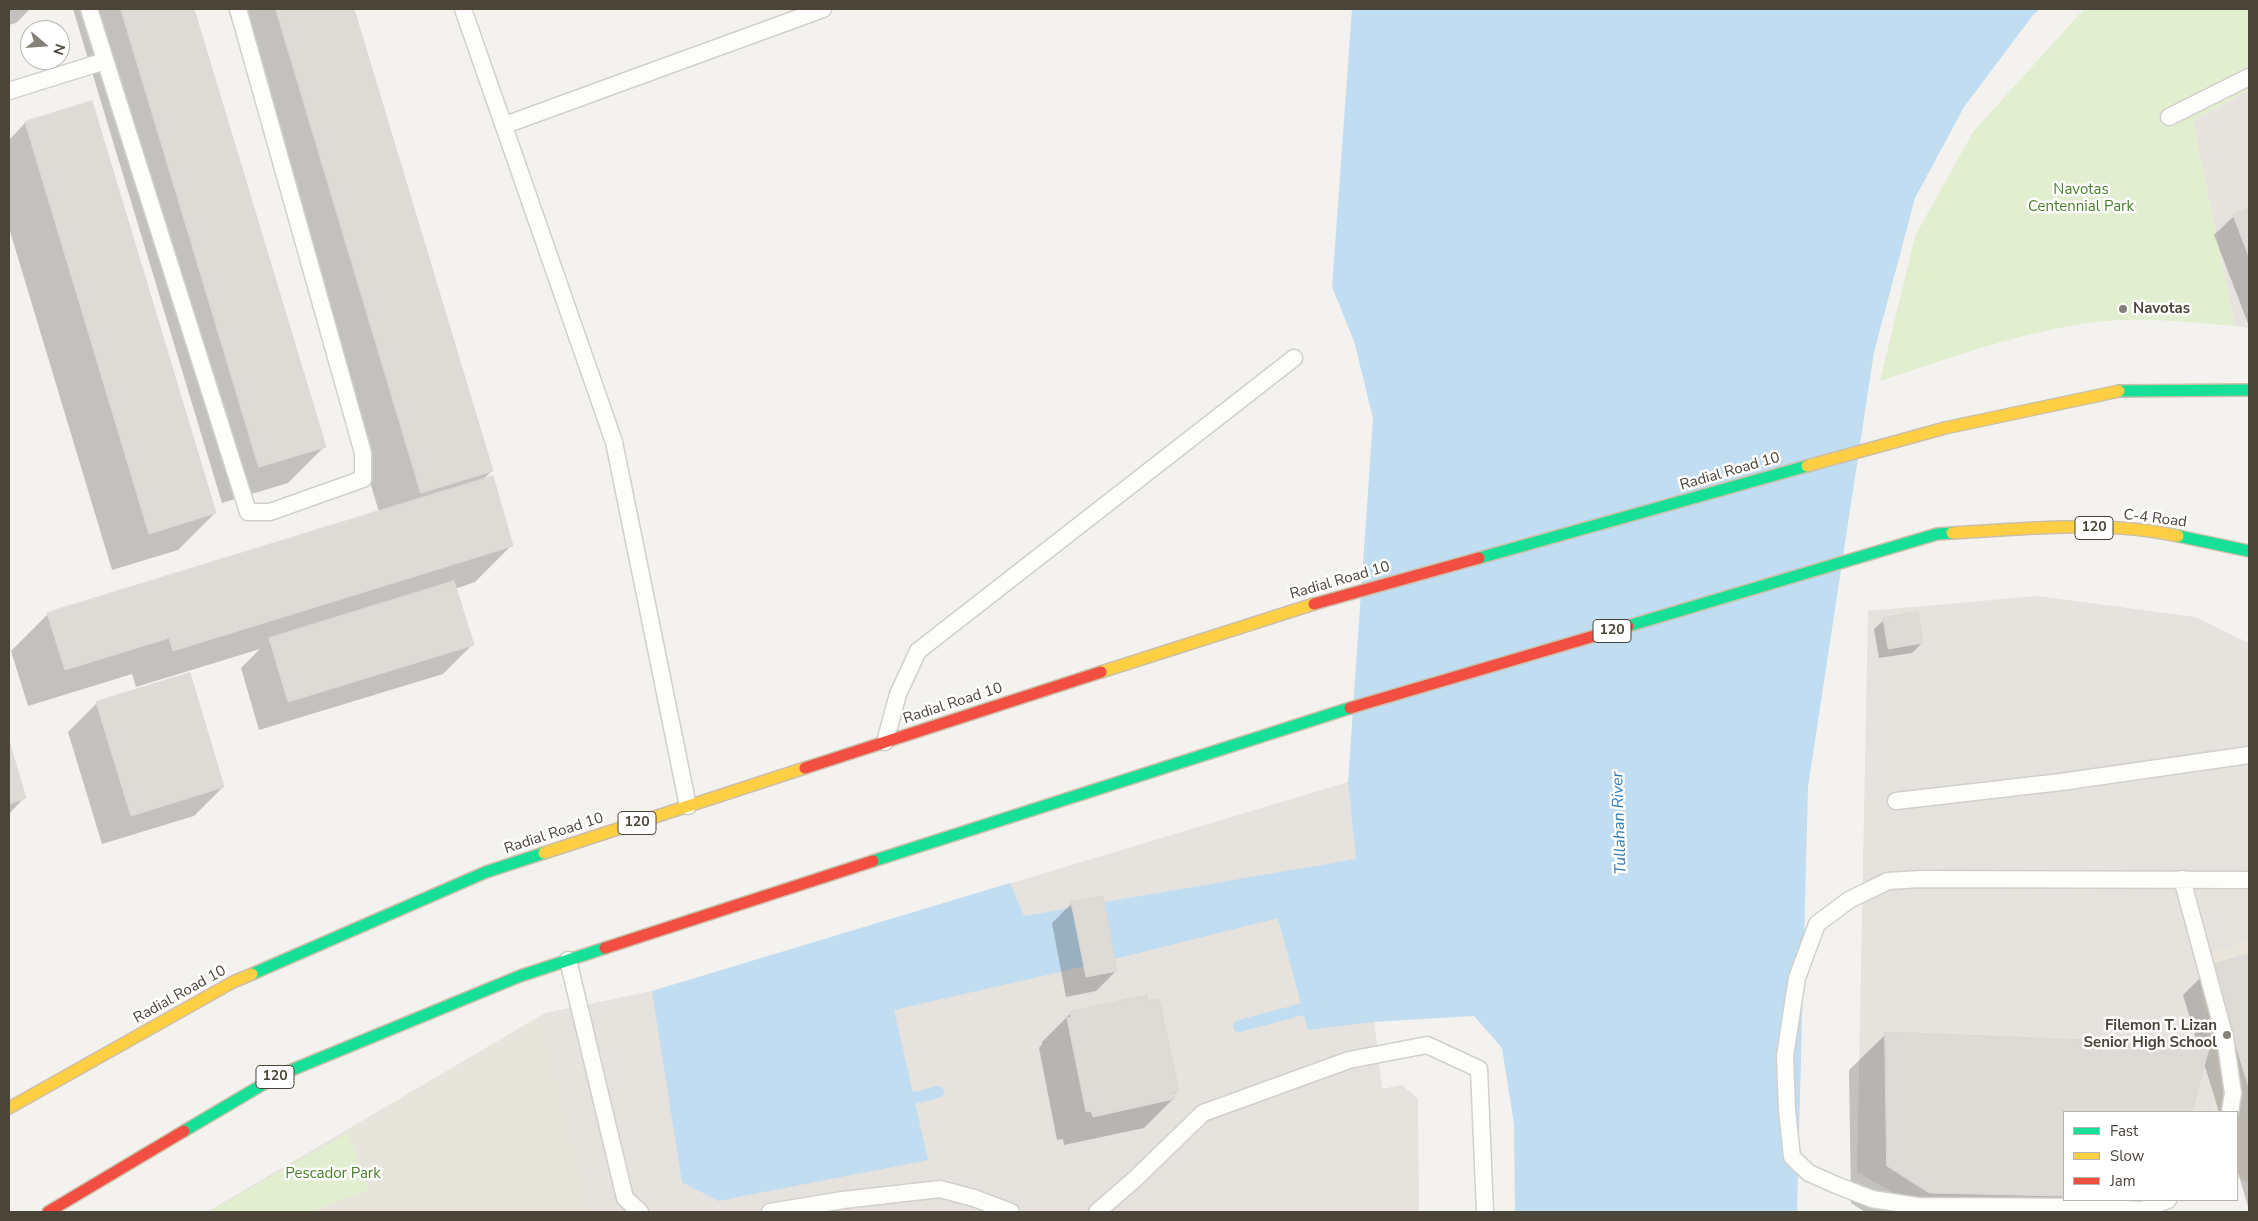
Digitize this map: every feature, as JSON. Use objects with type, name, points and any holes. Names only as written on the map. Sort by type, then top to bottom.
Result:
[{"type":"highway","name":"Radial Road 10","points":[[9,1108],[233,982],[486,872],[1295,609],[1945,428],[2125,390],[2249,390]]},
{"type":"highway","name":"C-4 Road","points":[[568,960],[1287,727],[1937,534],[2070,527],[2154,531],[2249,551]]},
{"type":"highway","name":"120","points":[[48,1212],[277,1076],[520,976],[568,960]]},
{"type":"lane","points":[[89,9],[248,512],[270,512],[363,478],[363,453],[238,9]]},
{"type":"lane","points":[[463,9],[614,442],[688,806]]},
{"type":"lane","points":[[505,126],[823,9]]},
{"type":"lane","points":[[9,91],[105,61]]},
{"type":"lane","points":[[2169,117],[2249,77]]},
{"type":"lane","points":[[885,742],[898,694],[918,651],[1294,358]]},
{"type":"lane","points":[[1896,801],[2061,782],[2249,755]]},
{"type":"lane","points":[[2165,1201],[2142,1210],[2095,1207],[1917,1206],[1872,1199],[1809,1174],[1792,1157],[1786,1110],[1785,1056],[1797,978],[1817,924],[1849,900],[1888,881],[1921,879],[2249,880]]},
{"type":"lane","points":[[2182,880],[2225,1038],[2233,1093],[2230,1111]]},
{"type":"lane","points":[[568,960],[625,1198],[640,1212]]},
{"type":"lane","points":[[1096,1212],[1136,1179],[1203,1113],[1349,1060],[1427,1045],[1479,1069],[1485,1212]]},
{"type":"lane","points":[[770,1212],[843,1200],[940,1189],[974,1198],[1011,1212]]},
{"type":"shaded area","points":[[2249,90],[2249,328],[2235,326],[2193,121]]},
{"type":"shaded area","points":[[2037,596],[2195,617],[2249,643],[2249,941],[2198,958],[2214,1111],[2063,1111],[2063,1201],[2168,1201],[2147,1212],[1927,1212],[1857,1172],[1868,611]]},
{"type":"shaded area","points":[[1348,782],[1382,1089],[1402,1085],[1418,1099],[1419,1212],[593,1212],[545,1013],[652,991]]},
{"type":"shaded area","name":"Filemon T. Lizan Senior High School","points":[[2249,941],[2249,1182],[2238,1178],[2238,1111],[2214,1111],[2198,958]]},
{"type":"shaded area","points":[[545,1013],[593,1212],[207,1212]]},
{"type":"green space","name":"Navotas Centennial Park","points":[[2084,9],[2249,9],[2249,90],[2193,121],[2235,326],[2135,320],[2115,320],[2075,325],[2001,342],[1880,381],[1915,236],[1973,132]]},
{"type":"green space","name":"Pescador Park","points":[[348,1133],[369,1190],[310,1212],[209,1212]]},
{"type":"water","name":"Tullahan River","points":[[1352,9],[2040,9],[2033,15],[1964,107],[1915,198],[1874,352],[1808,787],[1797,1212],[1515,1212],[1514,1124],[1502,1048],[1474,1016],[1372,1022],[1308,1030],[1278,918],[1099,963],[894,1010],[928,1160],[718,1201],[682,1182],[652,991],[1010,883],[1024,916],[1356,859],[1348,782],[1373,418],[1354,341],[1332,287]]},
{"type":"building","points":[[121,9],[194,9],[326,447],[259,467]]},
{"type":"building","points":[[276,9],[354,9],[493,471],[421,493]]},
{"type":"building","points":[[92,101],[216,513],[149,534],[25,122]]},
{"type":"building","points":[[2249,208],[2249,257],[2233,215]]},
{"type":"building","points":[[493,476],[513,546],[173,651],[169,638],[65,670],[47,613]]},
{"type":"building","points":[[454,581],[474,645],[288,702],[269,638]]},
{"type":"building","points":[[1918,612],[1923,643],[1888,649],[1883,618]]},
{"type":"building","points":[[190,673],[224,787],[131,816],[96,702]]},
{"type":"building","points":[[9,741],[26,798],[9,804]]},
{"type":"building","points":[[1103,896],[1117,971],[1086,977],[1071,902]]},
{"type":"building","points":[[2249,954],[2249,1088],[2211,965]]},
{"type":"building","points":[[1147,995],[1148,1001],[1159,999],[1179,1091],[1173,1093],[1174,1099],[1093,1117],[1091,1111],[1086,1112],[1067,1018],[1071,1017],[1070,1012]]},
{"type":"building","points":[[1885,1032],[2210,1045],[2192,1111],[2063,1111],[2063,1196],[1929,1193],[1887,1166]]},
{"type":"waterway","points":[[1239,1026],[1318,1005]]},
{"type":"waterway","points":[[914,1098],[938,1092]]},
{"type":"traffic: fast","points":[[2119,391],[2249,390]]},
{"type":"traffic: fast","points":[[1479,558],[1807,466]]},
{"type":"traffic: fast","points":[[1628,626],[1937,534],[1952,533]]},
{"type":"traffic: fast","points":[[2178,536],[2249,551]]},
{"type":"traffic: fast","points":[[873,861],[1350,708]]},
{"type":"traffic: fast","points":[[252,974],[486,872],[544,853]]},
{"type":"traffic: fast","points":[[184,1131],[277,1076],[520,976],[605,948]]},
{"type":"traffic: slow","points":[[1807,466],[1945,428],[2119,391]]},
{"type":"traffic: slow","points":[[1952,533],[2094,527],[2122,528],[2178,536]]},
{"type":"traffic: slow","points":[[1101,672],[1314,604]]},
{"type":"traffic: slow","points":[[544,853],[805,768]]},
{"type":"traffic: slow","points":[[9,1108],[233,982],[252,974]]},
{"type":"traffic: jam","points":[[1314,604],[1479,558]]},
{"type":"traffic: jam","points":[[1350,708],[1628,626]]},
{"type":"traffic: jam","points":[[805,768],[1101,672]]},
{"type":"traffic: jam","points":[[605,948],[873,861]]},
{"type":"traffic: jam","points":[[48,1212],[184,1131]]},
{"type":"place","name":"Navotas","points":[[2123,309]]},
{"type":"place","name":"Filemon T. Lizan Senior High School","points":[[2227,1035]]}]
